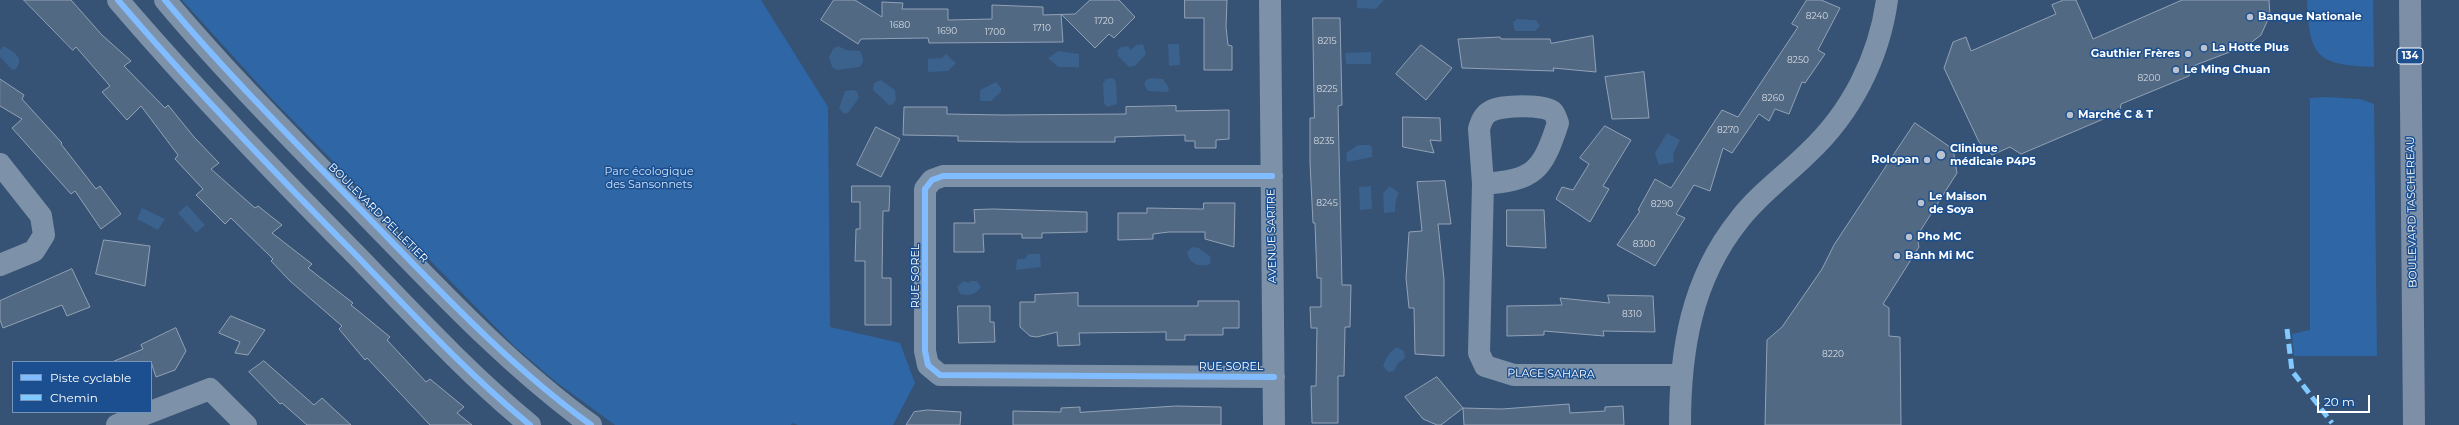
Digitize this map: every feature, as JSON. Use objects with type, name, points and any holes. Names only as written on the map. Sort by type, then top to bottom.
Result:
[{"type":"main road","name":"BOULEVARD TASCHEREAU","points":[[2410,0],[2416,422]]},
{"type":"street","points":[[118,0],[202,95],[284,183],[473,374],[530,425]]},
{"type":"street","name":"BOULEVARD PELLETIER","points":[[165,0],[294,142],[440,291],[523,372],[591,425]]},
{"type":"street","name":"AVENUE SARTRE","points":[[1270,0],[1274,425]]},
{"type":"street","points":[[1680,425],[1681,375],[1692,310],[1711,263],[1748,209],[1770,186],[1809,153],[1842,114],[1861,83],[1872,58],[1883,24],[1887,0]]},
{"type":"street","points":[[0,164],[41,216],[44,235],[34,251],[0,265]]},
{"type":"street","name":"RUE SOREL","points":[[1272,176],[944,176],[932,180],[925,189],[926,351],[928,365],[940,375],[1274,377]]},
{"type":"street","name":"PLACE SAHARA","points":[[1483,184],[1479,353],[1485,366],[1514,375],[1681,375]]},
{"type":"street","points":[[152,412],[210,390],[246,425]]},
{"type":"street","points":[[117,425],[149,413]]},
{"type":"green space","name":"Parc écologique des Sansonnets","points":[[182,0],[761,0],[828,107],[830,327],[900,343],[915,383],[893,425],[798,425],[792,423],[791,425],[615,425],[556,382],[514,346],[271,98]]},
{"type":"green space","points":[[2307,0],[2373,0],[2374,67],[2340,64],[2329,60],[2320,54],[2314,46],[2310,35]]},
{"type":"green space","points":[[2325,97],[2360,99],[2374,104],[2377,356],[2294,356],[2292,334],[2310,330],[2310,98]]},
{"type":"shaded area","points":[[1357,0],[1384,0],[1376,9],[1357,8]]},
{"type":"shaded area","points":[[1517,19],[1536,20],[1540,26],[1535,31],[1515,31],[1513,22]]},
{"type":"shaded area","points":[[1143,44],[1146,54],[1135,66],[1129,67],[1118,56],[1117,51],[1121,47],[1128,46],[1131,50],[1136,45]]},
{"type":"shaded area","points":[[1168,44],[1179,44],[1180,65],[1169,66]]},
{"type":"shaded area","points":[[4,46],[15,53],[19,58],[16,69],[12,70],[0,57],[0,50]]},
{"type":"shaded area","points":[[838,46],[846,50],[860,51],[863,59],[860,67],[837,70],[832,67],[829,57],[833,49]]},
{"type":"shaded area","points":[[1058,51],[1079,54],[1079,67],[1058,67],[1048,58]]},
{"type":"shaded area","points":[[1371,52],[1371,64],[1346,64],[1345,53]]},
{"type":"shaded area","points":[[946,54],[956,63],[948,71],[928,72],[928,59],[942,58]]},
{"type":"shaded area","points":[[1113,78],[1116,82],[1117,104],[1107,107],[1104,103],[1103,83],[1106,79]]},
{"type":"shaded area","points":[[1151,78],[1163,79],[1169,88],[1168,92],[1148,91],[1144,84],[1146,80]]},
{"type":"shaded area","points":[[881,80],[895,90],[896,100],[892,105],[889,105],[873,90],[874,83]]},
{"type":"shaded area","points":[[996,82],[1001,88],[1001,92],[991,101],[980,101],[980,90]]},
{"type":"shaded area","points":[[845,91],[857,91],[859,98],[848,113],[844,114],[839,108]]},
{"type":"shaded area","points":[[1667,133],[1680,140],[1673,154],[1674,162],[1659,165],[1655,153]]},
{"type":"shaded area","points":[[1358,145],[1370,145],[1372,148],[1372,157],[1347,162],[1346,153]]},
{"type":"shaded area","points":[[1371,186],[1372,209],[1360,210],[1359,187]]},
{"type":"shaded area","points":[[1390,186],[1399,193],[1396,199],[1395,212],[1384,213],[1383,193]]},
{"type":"shaded area","points":[[187,205],[205,225],[196,233],[178,213]]},
{"type":"shaded area","points":[[142,208],[165,219],[158,230],[137,219]]},
{"type":"shaded area","points":[[1192,247],[1199,248],[1211,257],[1210,264],[1202,266],[1190,260],[1187,252]]},
{"type":"shaded area","points":[[1028,254],[1040,254],[1041,267],[1016,270],[1017,259],[1025,259]]},
{"type":"shaded area","points":[[963,281],[970,283],[970,281],[977,281],[981,287],[977,292],[972,294],[960,294],[957,287]]},
{"type":"shaded area","points":[[1397,347],[1404,351],[1405,358],[1398,363],[1394,371],[1388,372],[1383,366],[1385,360]]},
{"type":"building","points":[[24,0],[71,0],[102,35],[131,61],[124,66],[165,108],[168,105],[194,137],[219,163],[211,169],[255,208],[258,206],[282,225],[272,233],[312,264],[308,268],[353,303],[351,305],[390,337],[387,340],[426,382],[430,379],[464,407],[457,413],[472,425],[430,425],[367,358],[365,360],[339,329],[342,326],[290,281],[271,261],[273,259],[231,218],[225,224],[196,195],[203,189],[175,159],[178,155],[141,106],[127,120],[102,92],[110,86],[76,47],[73,50]]},
{"type":"building","points":[[834,0],[855,0],[882,17],[882,2],[903,3],[902,9],[948,9],[948,20],[992,19],[992,5],[1043,7],[1043,15],[1061,14],[1063,42],[929,43],[928,38],[861,39],[858,44],[821,20]]},
{"type":"building","points":[[1090,0],[1119,0],[1135,17],[1114,38],[1109,34],[1095,48],[1061,14],[1075,14]]},
{"type":"building","points":[[1185,0],[1227,0],[1226,27],[1228,45],[1232,46],[1232,70],[1204,70],[1204,18],[1185,18]]},
{"type":"building","points":[[1807,0],[1821,0],[1840,8],[1818,50],[1825,54],[1805,83],[1802,82],[1789,114],[1775,109],[1769,121],[1759,114],[1732,153],[1723,148],[1710,191],[1694,185],[1676,214],[1685,218],[1655,266],[1617,245],[1640,211],[1638,210],[1655,179],[1671,188],[1722,110],[1738,117],[1798,27],[1792,24]]},
{"type":"building","points":[[2064,0],[2076,0],[2093,39],[2182,0],[2269,0],[2270,15],[2261,35],[2248,45],[2193,66],[2189,76],[2121,104],[2120,112],[2021,154],[2010,147],[1992,155],[1979,142],[1944,68],[1953,42],[1966,37],[1971,51],[2056,14],[2052,5]]},
{"type":"building","points":[[1313,18],[1340,18],[1342,105],[1338,106],[1342,285],[1351,285],[1350,327],[1345,327],[1344,376],[1338,376],[1338,423],[1312,423],[1311,386],[1316,386],[1317,328],[1311,328],[1310,307],[1321,307],[1321,278],[1317,278],[1315,223],[1313,223],[1310,163],[1310,118],[1314,118]]},
{"type":"building","points":[[1593,36],[1596,72],[1553,68],[1554,71],[1462,68],[1458,39],[1500,37],[1501,39],[1550,39],[1551,43]]},
{"type":"building","points":[[1421,45],[1452,68],[1426,100],[1396,74]]},
{"type":"building","points":[[1644,72],[1649,118],[1612,119],[1605,77]]},
{"type":"building","points":[[0,79],[24,95],[22,99],[62,143],[61,144],[96,189],[100,186],[121,214],[101,229],[75,191],[71,194],[12,128],[22,119],[0,106]]},
{"type":"building","points":[[1176,106],[1176,111],[1229,110],[1229,139],[1216,140],[1216,148],[1195,148],[1195,141],[1185,141],[1185,135],[1115,137],[1115,142],[1016,142],[958,141],[958,136],[903,135],[904,107],[947,107],[947,114],[1002,115],[1126,114],[1126,107]]},
{"type":"building","points":[[1403,117],[1440,118],[1441,141],[1430,140],[1434,153],[1403,147]]},
{"type":"building","points":[[1915,123],[1953,149],[1957,173],[1917,236],[1919,247],[1883,304],[1889,308],[1889,336],[1900,337],[1901,425],[1765,425],[1767,340],[1782,327],[1822,269],[1834,245]]},
{"type":"building","points":[[1605,126],[1631,140],[1603,186],[1609,189],[1590,222],[1556,199],[1562,187],[1573,190],[1589,164],[1580,158]]},
{"type":"building","points":[[876,127],[900,139],[881,177],[857,165]]},
{"type":"building","points":[[1445,181],[1451,224],[1438,224],[1444,279],[1444,356],[1415,354],[1414,308],[1409,308],[1406,278],[1409,232],[1422,231],[1417,182]]},
{"type":"building","points":[[852,186],[890,186],[889,211],[883,211],[882,278],[891,278],[891,325],[865,325],[865,261],[855,261],[856,229],[860,229],[860,202],[852,202]]},
{"type":"building","points":[[1204,203],[1235,203],[1234,247],[1205,239],[1205,232],[1169,232],[1153,234],[1153,239],[1118,240],[1118,213],[1147,213],[1147,208],[1203,209]]},
{"type":"building","points":[[994,209],[1087,212],[1087,232],[1042,233],[1042,238],[1022,238],[1022,234],[983,234],[984,252],[954,252],[954,223],[975,223],[974,210]]},
{"type":"building","points":[[1507,210],[1544,210],[1546,248],[1507,246]]},
{"type":"building","points":[[104,240],[150,246],[145,286],[96,274]]},
{"type":"building","points":[[72,269],[90,307],[67,316],[62,305],[3,328],[0,320],[0,301]]},
{"type":"building","points":[[1078,293],[1078,306],[1198,306],[1198,301],[1239,301],[1239,328],[1223,328],[1223,335],[1185,335],[1185,340],[1166,340],[1166,332],[1079,333],[1080,345],[1058,346],[1057,332],[1037,337],[1030,336],[1020,327],[1020,302],[1035,302],[1035,295]]},
{"type":"building","points":[[1608,295],[1653,296],[1655,332],[1603,331],[1604,336],[1544,331],[1544,335],[1507,336],[1507,306],[1562,305],[1560,298],[1609,303]]},
{"type":"building","points":[[958,306],[990,306],[990,322],[994,322],[995,342],[959,343]]},
{"type":"building","points":[[231,316],[265,330],[248,355],[235,353],[240,342],[219,333]]},
{"type":"building","points":[[176,328],[186,351],[175,370],[156,377],[152,361],[114,361],[143,349],[141,345]]},
{"type":"building","points":[[264,361],[314,405],[322,398],[351,425],[307,425],[282,403],[280,404],[249,372]]},
{"type":"building","points":[[1437,377],[1463,408],[1441,425],[1437,425],[1423,419],[1405,397]]},
{"type":"building","points":[[1569,404],[1570,413],[1605,411],[1605,407],[1623,406],[1624,425],[1464,425],[1463,408],[1502,409]]},
{"type":"building","points":[[1176,406],[1221,407],[1221,425],[1013,425],[1013,411],[1061,412],[1061,408],[1080,407],[1080,412]]},
{"type":"building","points":[[928,410],[961,412],[960,425],[906,425],[914,412]]},
{"type":"marked path","points":[[2287,329],[2292,371],[2332,423]]},
{"type":"cycle path","points":[[118,0],[235,130],[420,322],[485,385],[530,425]]},
{"type":"cycle path","points":[[165,0],[262,108],[473,324],[530,377],[591,425]]},
{"type":"cycle path","points":[[1272,176],[943,176],[932,180],[925,189],[925,351],[928,365],[940,375],[1274,377]]},
{"type":"place","name":"Banque Nationale","points":[[2250,17]]},
{"type":"place","name":"La Hotte Plus","points":[[2204,48]]},
{"type":"place","name":"Gauthier Frères","points":[[2188,54]]},
{"type":"place","name":"Le Ming Chuan","points":[[2176,70]]},
{"type":"place","name":"Marché C & T","points":[[2070,115]]},
{"type":"place","name":"Clinique médicale P4P5","points":[[1941,155]]},
{"type":"place","name":"Rolopan","points":[[1927,160]]},
{"type":"place","name":"Le Maison de Soya","points":[[1921,203]]},
{"type":"place","name":"Pho MC","points":[[1909,237]]},
{"type":"place","name":"Banh Mi MC","points":[[1897,256]]}]
